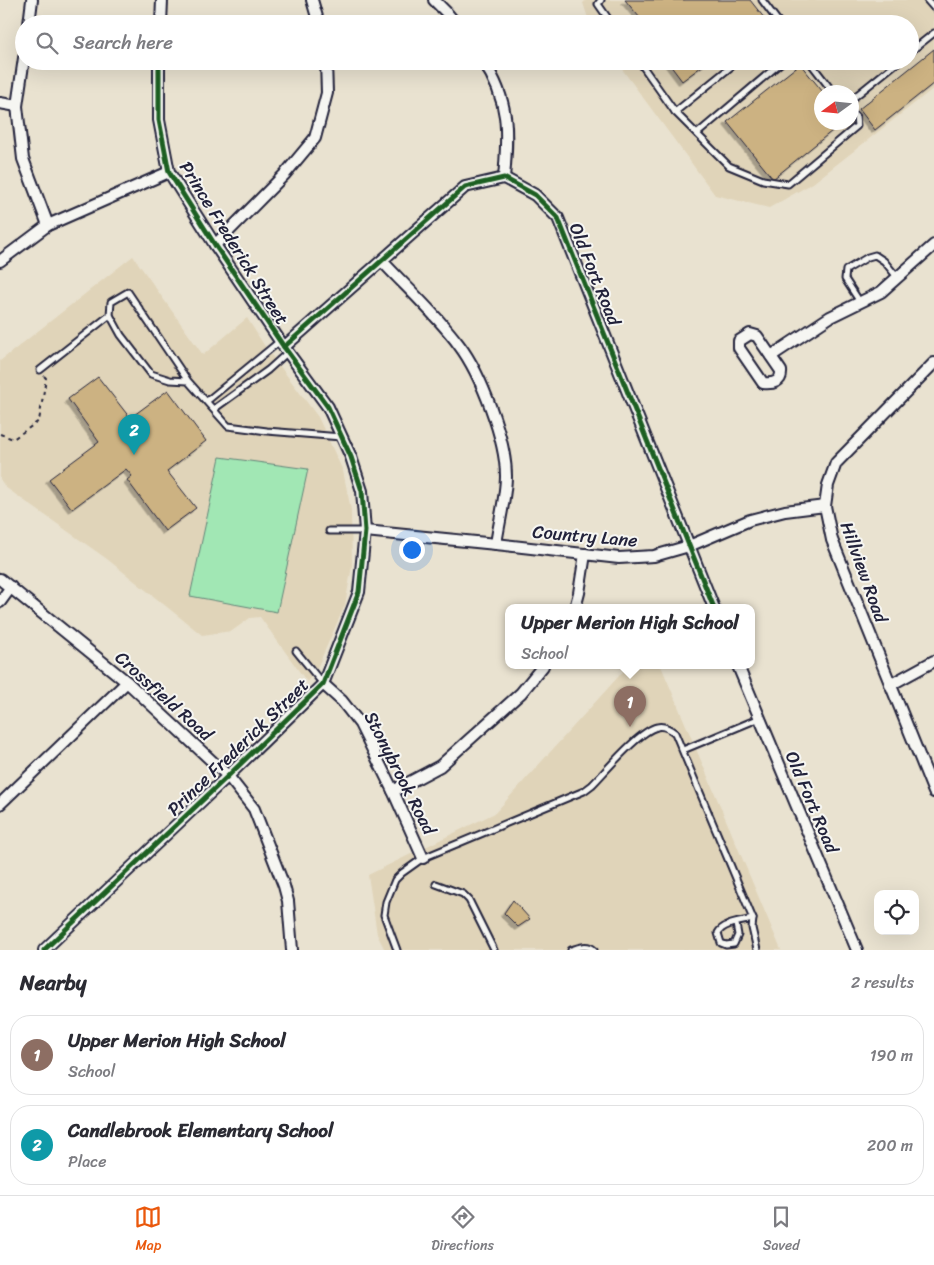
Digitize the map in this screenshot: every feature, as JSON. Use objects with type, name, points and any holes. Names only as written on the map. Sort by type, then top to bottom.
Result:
[{"type":"street","points":[[30,15],[32,0]]},
{"type":"street","points":[[161,15],[162,0]]},
{"type":"street","points":[[312,0],[316,15]]},
{"type":"street","points":[[434,0],[448,15]]},
{"type":"street","points":[[22,70],[17,106],[24,159],[48,225]]},
{"type":"street","name":"Prince Frederick Street","points":[[44,950],[323,684],[359,592],[365,531],[362,491],[351,457],[328,407],[284,347],[215,245],[169,172],[159,120],[159,70]]},
{"type":"street","points":[[215,245],[285,174],[315,138],[327,93],[326,70]]},
{"type":"street","points":[[284,347],[465,187],[504,178],[507,136],[504,101],[489,70]]},
{"type":"street","points":[[0,103],[17,106]]},
{"type":"street","points":[[0,261],[48,225],[169,172]]},
{"type":"street","name":"Old Fort Road","points":[[504,178],[535,195],[558,218],[712,604]]},
{"type":"street","points":[[771,356],[830,317],[881,292],[934,245]]},
{"type":"street","points":[[382,261],[460,346],[492,411],[503,447],[506,477],[496,544]]},
{"type":"street","points":[[750,334],[757,336],[771,356],[781,371],[782,376],[772,384],[763,383],[739,348],[739,341],[750,334]]},
{"type":"street","name":"Hillview Road","points":[[934,363],[836,463],[828,485],[825,506],[832,540],[934,792]]},
{"type":"street","name":"Country Lane","points":[[365,531],[619,558],[654,556],[689,546],[750,520],[786,511],[825,506]]},
{"type":"street","points":[[576,604],[585,554]]},
{"type":"street","name":"Crossfield Road","points":[[0,579],[127,682],[228,776],[254,809],[284,886],[288,901],[292,950]]},
{"type":"street","points":[[0,602],[11,587]]},
{"type":"street","points":[[890,685],[934,660]]},
{"type":"street","points":[[393,791],[440,766],[521,693],[541,669]]},
{"type":"street","name":"Old Fort Road","points":[[739,669],[857,950]]},
{"type":"street","points":[[0,804],[127,682]]},
{"type":"street","name":"Stonybrook Road","points":[[323,684],[342,701],[360,724],[423,858]]},
{"type":"lane","points":[[601,0],[598,4],[606,15]]},
{"type":"lane","points":[[762,0],[773,15]]},
{"type":"lane","points":[[927,0],[934,8]]},
{"type":"lane","points":[[919,45],[934,34]]},
{"type":"lane","points":[[645,70],[675,112],[729,166],[763,180],[788,184],[852,130]]},
{"type":"lane","points":[[675,112],[727,70]]},
{"type":"lane","points":[[698,133],[772,70]]},
{"type":"lane","points":[[816,70],[828,85]]},
{"type":"lane","points":[[859,93],[888,70]]},
{"type":"lane","points":[[860,302],[845,279],[846,270],[868,256],[875,255],[898,278]]},
{"type":"lane","points":[[188,381],[170,380],[152,374],[121,334],[110,315],[111,302],[128,292],[188,381],[228,426],[342,437]]},
{"type":"lane","points":[[40,370],[110,315]]},
{"type":"lane","points":[[207,402],[284,347]]},
{"type":"lane","points":[[214,409],[268,370],[284,347]]},
{"type":"lane","points":[[329,532],[365,531]]},
{"type":"lane","points":[[296,651],[323,684]]},
{"type":"lane","points":[[683,750],[760,718]]},
{"type":"lane","points":[[396,950],[384,915],[386,902],[395,880],[402,873],[423,858],[584,791],[636,740],[658,726],[668,728],[675,733],[683,750],[753,919],[752,928],[757,950]]},
{"type":"lane","points":[[436,884],[463,894],[469,900],[494,950]]},
{"type":"lane","points":[[736,924],[738,936],[734,944],[726,945],[721,942],[718,933],[720,928],[753,919]]},
{"type":"lane","points":[[571,950],[586,946],[594,950]]},
{"type":"path","points":[[0,434],[13,439],[39,421],[46,378],[40,370]]},
{"type":"shaded area","points":[[586,0],[934,0],[934,88],[813,183],[769,208],[715,195],[623,70],[919,70],[919,15],[587,15],[583,3]]},
{"type":"shaded area","points":[[133,256],[203,355],[247,318],[264,345],[318,417],[343,471],[351,510],[352,566],[345,605],[318,666],[307,682],[260,617],[250,618],[232,631],[202,635],[107,559],[5,487],[0,479],[0,361]]},
{"type":"shaded area","points":[[625,669],[662,669],[781,950],[385,950],[377,934],[368,875],[495,813]]},
{"type":"green space","points":[[220,457],[308,469],[277,612],[190,596]]},
{"type":"building","points":[[625,0],[750,0],[762,15],[638,15]]},
{"type":"building","points":[[934,49],[934,83],[875,130],[859,109],[908,70],[919,70],[919,61]]},
{"type":"building","points":[[674,70],[697,70],[682,81]]},
{"type":"building","points":[[792,70],[805,70],[817,85],[814,85],[814,130],[833,130],[773,179],[727,122]]},
{"type":"building","points":[[98,377],[130,418],[168,390],[206,441],[167,471],[196,508],[165,531],[127,480],[132,476],[126,469],[72,509],[49,479],[99,442],[68,399]]},
{"type":"building","points":[[513,900],[530,919],[518,927],[504,913]]},
{"type":"cycle path","points":[[44,950],[323,684],[359,592],[365,531],[362,491],[351,457],[328,407],[284,347],[215,245],[169,172],[159,120],[159,70]]},
{"type":"cycle path","points":[[284,347],[465,187],[504,178],[535,195],[558,218],[712,604]]},
{"type":"place","name":"Candlebrook Elementary School","points":[[134,455]]},
{"type":"place","name":"Upper Merion High School","points":[[630,727]]}]
